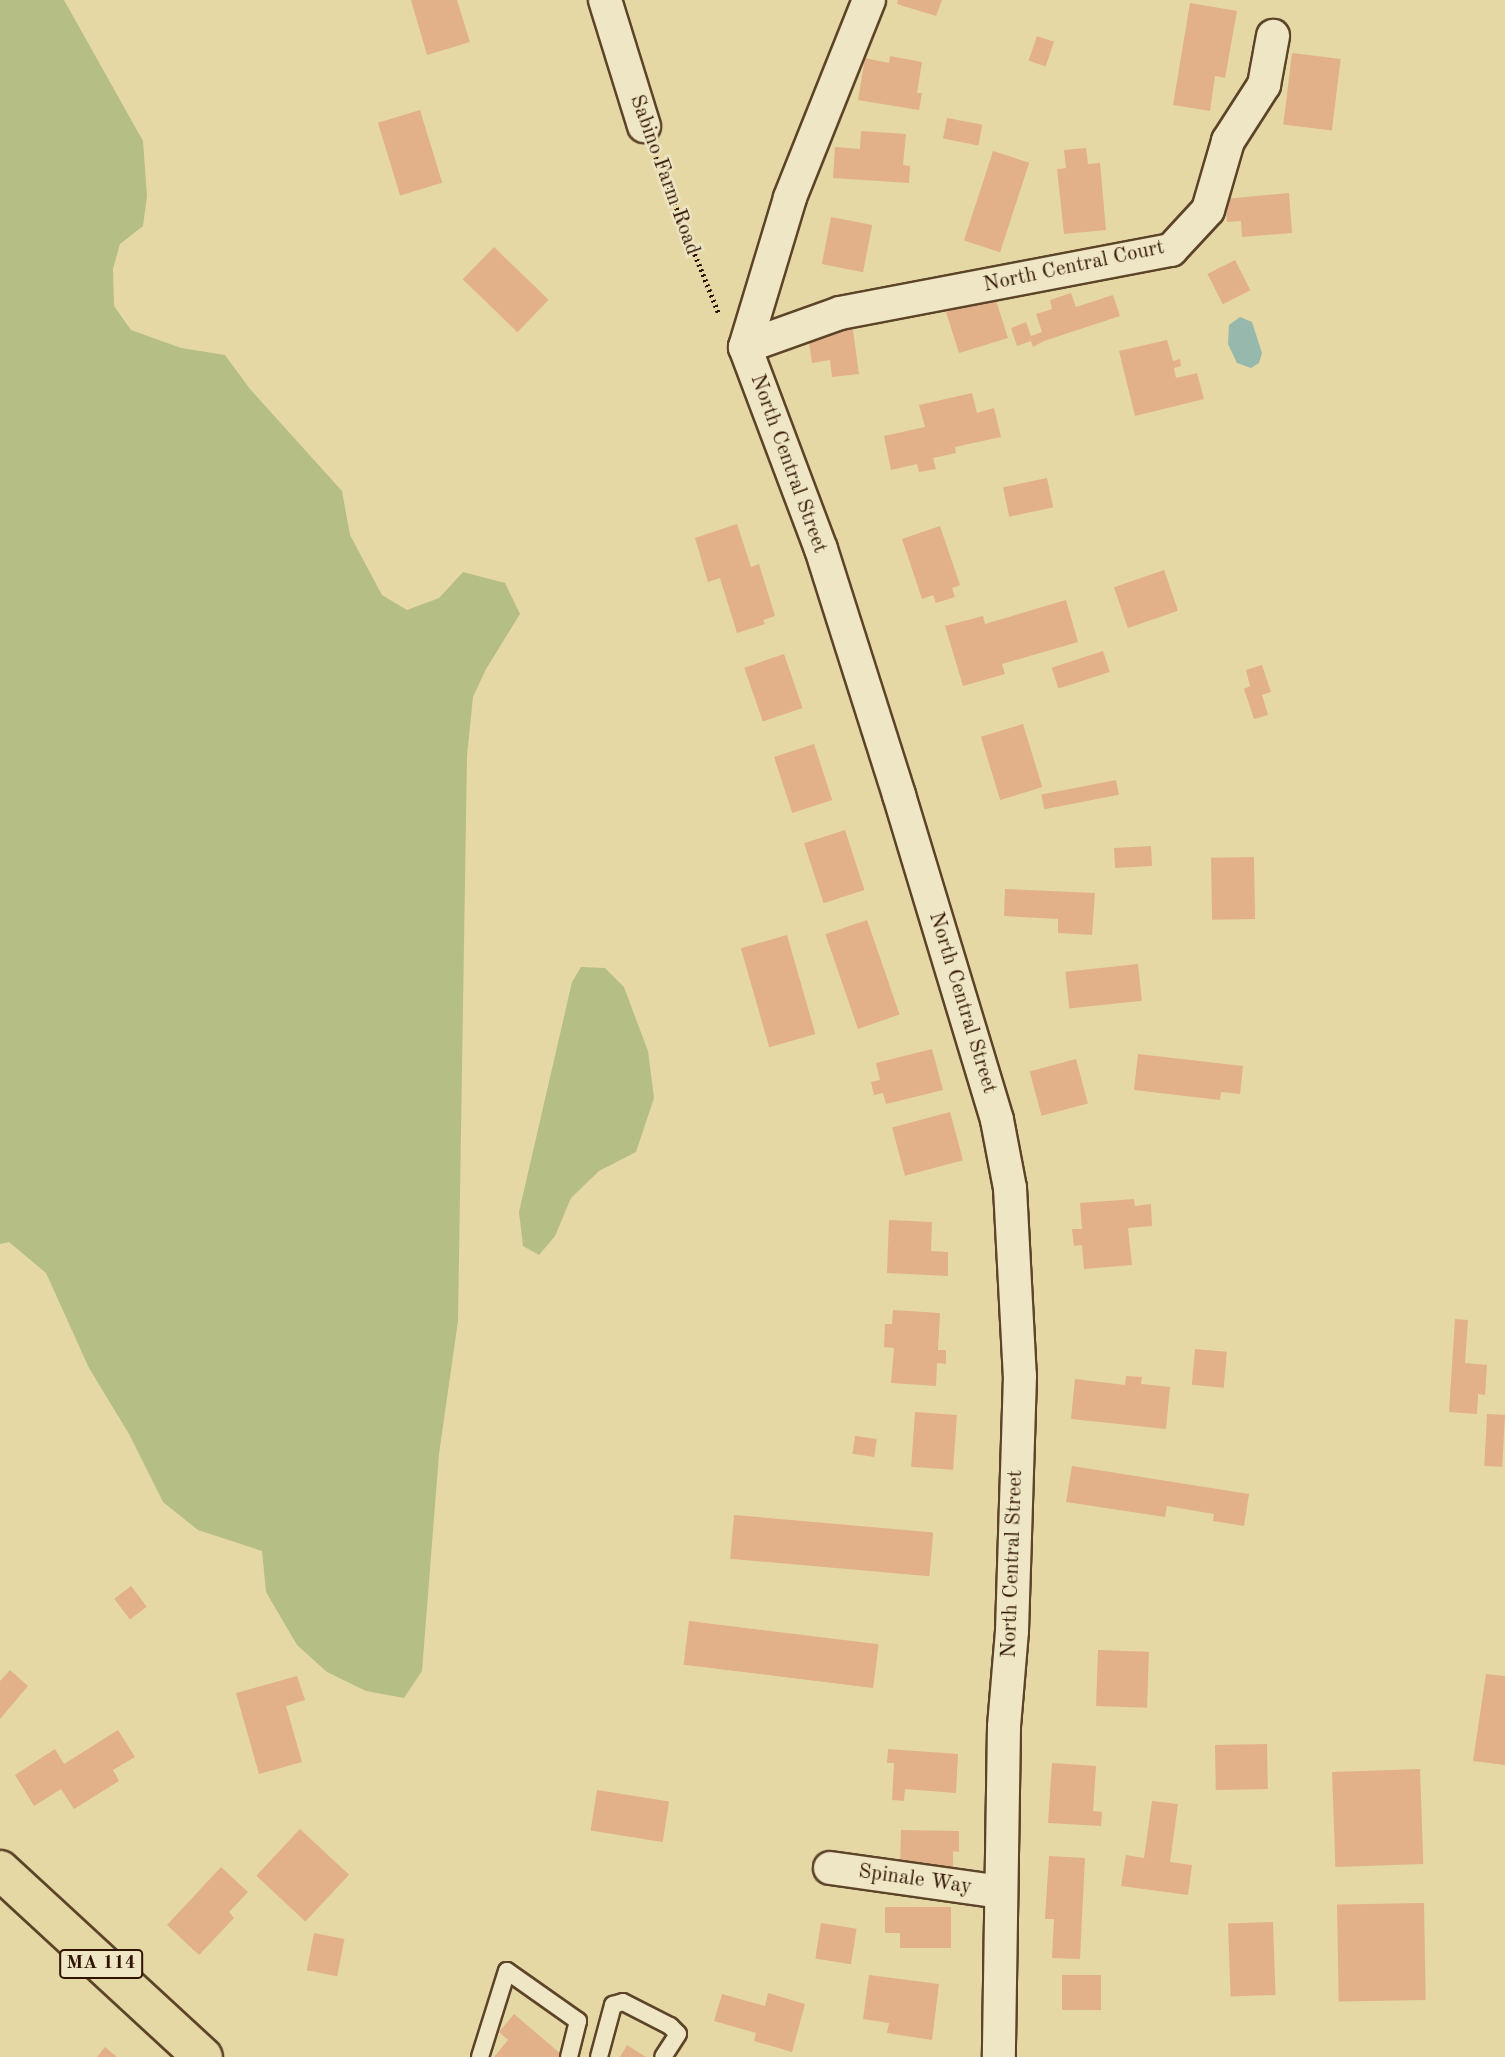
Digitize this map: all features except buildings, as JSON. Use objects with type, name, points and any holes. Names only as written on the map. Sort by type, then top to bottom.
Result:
[{"type":"highway","name":"MA 114","points":[[0,1870],[203,2057]]},
{"type":"street","name":"Sabino Farm Road","points":[[605,0],[645,126]]},
{"type":"street","name":"North Central Street","points":[[869,0],[790,198],[745,347],[821,549],[899,795],[998,1120],[1010,1188],[1020,1376],[1000,1892],[999,2057]]},
{"type":"street","name":"North Central Court","points":[[745,347],[840,313],[1171,250],[1208,210],[1228,141],[1264,85],[1273,36]]},
{"type":"street","name":"Spinale Way","points":[[830,1868],[1000,1892]]},
{"type":"lane","points":[[480,2057],[507,1971],[578,2021],[569,2057]]},
{"type":"lane","points":[[599,2057],[613,2005],[623,2002],[670,2026],[678,2034],[663,2057]]},
{"type":"path","name":"Sabino Farm Road","points":[[645,126],[722,321]]},
{"type":"green space","points":[[0,0],[64,0],[143,141],[147,196],[143,226],[120,244],[113,269],[114,306],[131,330],[181,348],[225,355],[250,389],[342,491],[350,535],[382,595],[407,610],[439,598],[463,572],[505,583],[520,614],[486,669],[473,697],[467,756],[458,1321],[439,1454],[422,1671],[404,1698],[366,1691],[327,1672],[297,1645],[266,1592],[262,1551],[198,1530],[163,1502],[129,1434],[89,1368],[46,1273],[9,1242],[0,1244]]},
{"type":"green space","points":[[581,967],[605,968],[624,987],[648,1051],[654,1098],[636,1152],[599,1171],[571,1198],[555,1236],[539,1255],[523,1246],[519,1212],[572,982]]},
{"type":"water","points":[[1240,317],[1252,322],[1262,353],[1259,363],[1251,368],[1237,363],[1228,344],[1229,325]]}]
